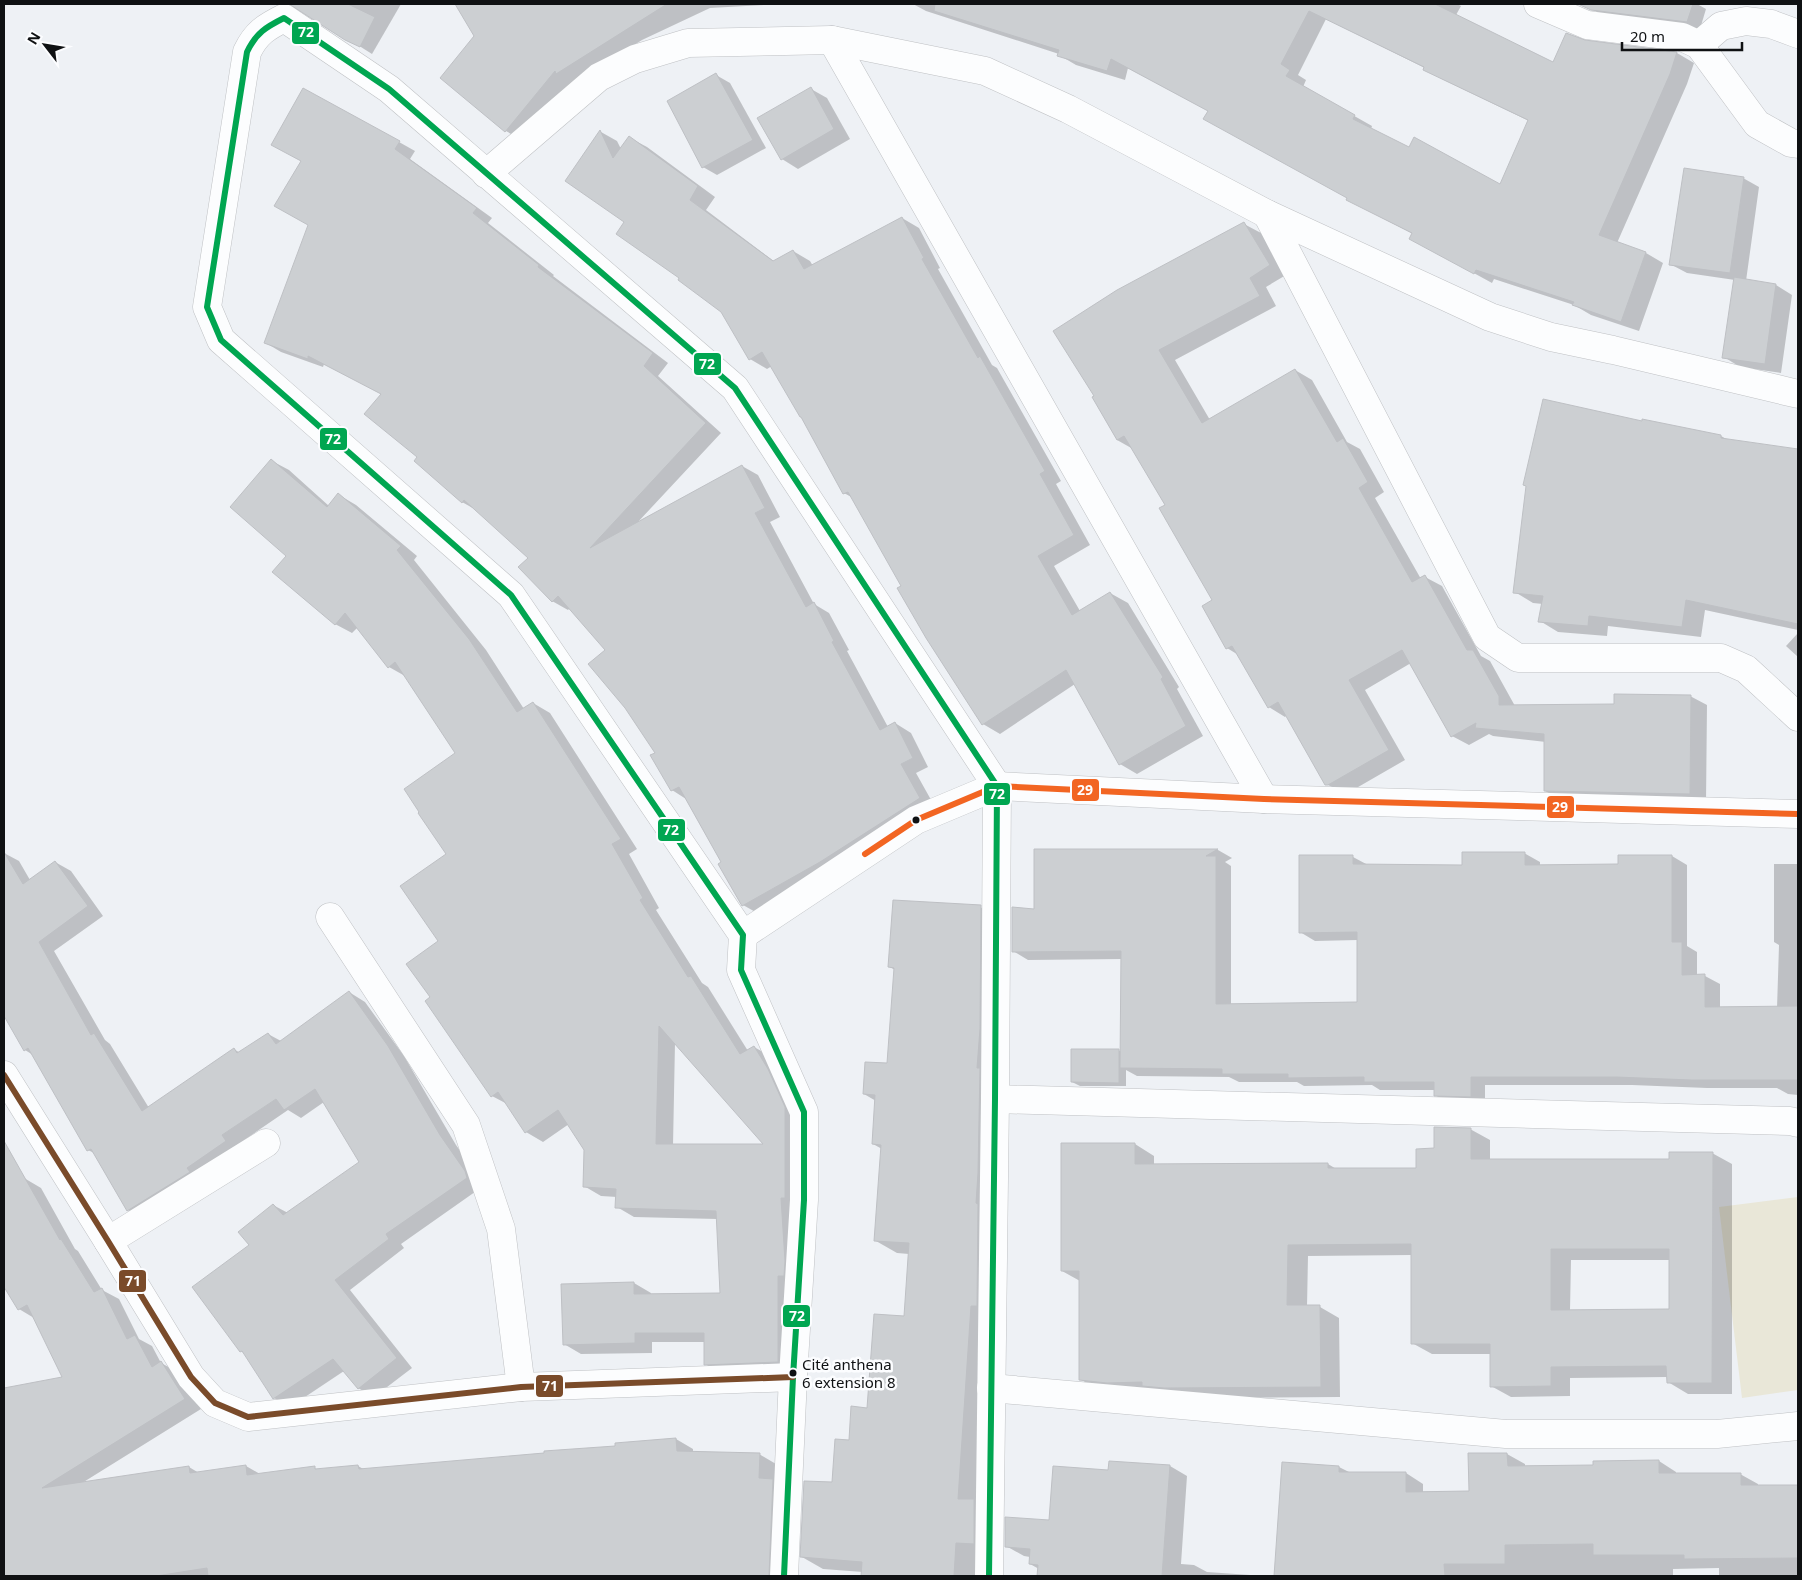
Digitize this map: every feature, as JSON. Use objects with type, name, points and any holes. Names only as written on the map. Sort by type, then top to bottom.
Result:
[{"type":"street","points":[[1538,4],[1587,25],[1682,37],[1698,45],[1757,124],[1791,144],[1798,144]]},
{"type":"street","points":[[784,1576],[793,1377],[804,1200],[804,1112],[741,970],[742,935],[511,595],[221,340],[207,307],[247,52],[253,38],[268,15],[284,18],[389,90],[735,388],[997,786],[989,1576]]},
{"type":"street","points":[[1698,45],[1721,26],[1746,21],[1771,24],[1798,34]]},
{"type":"street","points":[[486,174],[599,77],[635,59],[688,43],[832,40],[985,71],[1068,109],[1266,214],[1490,317],[1551,337],[1798,394]]},
{"type":"street","points":[[832,40],[1264,799]]},
{"type":"street","points":[[1266,214],[1487,637],[1518,658],[1722,658],[1746,669],[1798,717]]},
{"type":"street","points":[[742,935],[916,820],[997,786],[1264,799],[1798,814]]},
{"type":"street","points":[[330,917],[466,1125],[501,1229],[521,1387]]},
{"type":"street","points":[[4,1076],[191,1377],[215,1403],[248,1417],[521,1387],[793,1377]]},
{"type":"street","points":[[995,1099],[1780,1120],[1798,1123]]},
{"type":"street","points":[[108,1241],[266,1143]]},
{"type":"street","points":[[991,1388],[1506,1434],[1717,1434],[1798,1426]]},
{"type":"shaded area","points":[[1798,1197],[1798,1390],[1742,1398],[1719,1207]]},
{"type":"building","points":[[289,4],[348,4],[375,17],[360,47],[345,40]]},
{"type":"building","points":[[455,4],[667,4],[556,74],[555,71],[505,132],[440,78],[474,36]]},
{"type":"building","points":[[935,4],[1435,4],[1553,62],[1566,33],[1585,40],[1677,52],[1670,74],[1599,235],[1646,252],[1621,322],[1572,305],[1574,302],[1476,270],[1474,274],[1409,239],[1412,233],[1346,200],[1347,198],[1203,119],[1208,111],[1111,59],[1107,71],[1057,56],[1059,50],[934,11]],"holes":[[[1309,11],[1424,67],[1423,70],[1528,120],[1500,184],[1414,137],[1409,147],[1353,119],[1355,115],[1286,76],[1290,70],[1281,64]]]},
{"type":"building","points":[[1578,4],[1693,4],[1687,22],[1591,10]]},
{"type":"building","points":[[716,73],[753,140],[702,168],[667,101]]},
{"type":"building","points":[[811,87],[834,129],[781,160],[757,118]]},
{"type":"building","points":[[303,88],[400,141],[395,149],[477,208],[473,213],[539,265],[538,267],[653,353],[644,366],[706,423],[590,548],[742,465],[765,508],[755,513],[806,607],[814,602],[834,641],[832,642],[880,730],[895,722],[913,758],[901,764],[920,798],[820,862],[742,906],[718,864],[721,862],[679,787],[671,791],[650,755],[655,753],[625,708],[588,664],[605,650],[558,596],[552,602],[518,567],[528,558],[464,500],[462,503],[414,461],[417,457],[364,414],[381,394],[308,356],[308,359],[264,343],[308,225],[274,206],[301,161],[271,145]]},
{"type":"building","points":[[600,130],[613,158],[629,136],[698,186],[690,200],[773,261],[793,250],[804,269],[902,217],[924,258],[922,259],[1045,471],[1040,474],[1074,535],[1038,556],[1072,615],[1110,592],[1163,677],[1161,679],[1186,726],[1119,765],[1066,670],[982,725],[926,638],[897,588],[901,586],[848,492],[843,494],[801,417],[762,352],[749,360],[721,312],[678,280],[679,278],[616,234],[624,222],[565,181]]},
{"type":"building","points":[[1684,168],[1744,177],[1730,273],[1669,265]]},
{"type":"building","points":[[1244,222],[1270,265],[1250,278],[1260,296],[1159,350],[1202,423],[1295,369],[1337,442],[1343,438],[1368,482],[1359,488],[1412,582],[1425,575],[1467,650],[1473,650],[1499,696],[1499,705],[1614,704],[1614,694],[1691,695],[1690,794],[1544,791],[1544,734],[1475,728],[1476,723],[1451,737],[1402,650],[1349,680],[1389,750],[1325,785],[1278,702],[1268,708],[1232,646],[1226,649],[1202,606],[1212,600],[1159,508],[1165,505],[1124,436],[1117,440],[1092,397],[1094,396],[1053,331],[1117,290]]},
{"type":"building","points":[[1734,277],[1776,284],[1765,364],[1722,358]]},
{"type":"building","points":[[1543,399],[1642,421],[1642,419],[1721,435],[1721,438],[1798,449],[1798,624],[1686,600],[1682,627],[1589,616],[1588,626],[1538,622],[1543,596],[1513,593],[1526,486],[1523,485]]},
{"type":"building","points":[[271,459],[327,507],[338,493],[401,546],[397,550],[469,639],[517,712],[533,702],[621,839],[612,844],[643,898],[640,900],[688,977],[691,976],[740,1054],[754,1046],[768,1069],[785,1107],[785,1198],[781,1198],[785,1261],[784,1276],[778,1276],[778,1362],[704,1365],[704,1333],[635,1333],[635,1343],[563,1345],[561,1284],[634,1282],[634,1294],[720,1293],[716,1211],[615,1208],[616,1189],[583,1187],[584,1150],[558,1110],[525,1133],[498,1092],[491,1097],[425,1001],[430,997],[406,964],[438,941],[400,886],[446,854],[404,789],[455,753],[395,662],[388,668],[345,613],[335,625],[272,572],[286,556],[230,507]],"holes":[[[659,1026],[763,1144],[656,1144]]]},
{"type":"building","points":[[1034,849],[1218,849],[1206,856],[1216,856],[1216,1004],[1357,1002],[1357,932],[1299,933],[1299,855],[1353,855],[1353,864],[1462,865],[1462,852],[1525,852],[1525,865],[1618,864],[1618,855],[1672,855],[1672,942],[1682,942],[1682,975],[1705,974],[1705,1007],[1798,1006],[1798,1080],[1471,1077],[1471,1097],[1434,1096],[1434,1082],[1364,1082],[1364,1077],[1288,1078],[1288,1074],[1222,1074],[1222,1069],[1120,1068],[1121,951],[1012,952],[1012,907],[1034,909]]},
{"type":"building","points":[[4,852],[23,884],[55,861],[88,906],[39,942],[91,1035],[94,1033],[142,1111],[234,1048],[237,1053],[268,1033],[276,1044],[349,991],[388,1046],[440,1135],[465,1171],[467,1178],[386,1234],[389,1239],[335,1280],[397,1358],[358,1389],[333,1359],[273,1399],[242,1351],[240,1352],[192,1287],[249,1245],[238,1232],[273,1204],[283,1215],[359,1162],[315,1089],[284,1110],[276,1099],[222,1135],[226,1141],[187,1168],[190,1172],[127,1211],[91,1149],[87,1151],[28,1048],[24,1051],[4,1016]]},
{"type":"building","points":[[893,900],[981,905],[980,1029],[977,1068],[980,1068],[976,1203],[978,1204],[977,1306],[971,1306],[958,1499],[974,1499],[974,1544],[956,1543],[954,1576],[861,1576],[862,1562],[800,1557],[804,1481],[832,1482],[835,1439],[849,1440],[851,1406],[867,1408],[874,1314],[904,1316],[909,1243],[874,1241],[881,1145],[872,1144],[875,1095],[863,1094],[865,1062],[887,1063],[894,968],[888,967]]},
{"type":"building","points":[[1071,1049],[1119,1049],[1119,1083],[1071,1082]]},
{"type":"building","points":[[1434,1127],[1471,1128],[1471,1159],[1669,1159],[1669,1152],[1713,1152],[1712,1383],[1667,1383],[1666,1366],[1551,1367],[1551,1386],[1490,1387],[1490,1344],[1411,1344],[1411,1244],[1288,1245],[1287,1305],[1320,1305],[1321,1387],[1164,1388],[1142,1386],[1142,1382],[1107,1383],[1079,1380],[1079,1271],[1061,1271],[1061,1143],[1135,1143],[1135,1164],[1328,1163],[1328,1168],[1416,1168],[1416,1149],[1434,1148]],"holes":[[[1551,1249],[1669,1249],[1669,1309],[1551,1310]]]},
{"type":"building","points":[[4,1141],[60,1240],[94,1292],[102,1288],[127,1339],[135,1335],[152,1367],[161,1361],[185,1399],[42,1488],[189,1466],[190,1473],[246,1465],[247,1475],[315,1466],[315,1469],[358,1465],[359,1469],[544,1453],[544,1451],[615,1446],[615,1443],[676,1438],[677,1451],[760,1453],[759,1478],[773,1479],[769,1576],[208,1576],[207,1568],[156,1576],[4,1576],[4,1388],[62,1377],[27,1305],[18,1310],[4,1287]]},
{"type":"building","points":[[1468,1453],[1507,1453],[1508,1466],[1593,1465],[1593,1461],[1659,1460],[1659,1473],[1741,1473],[1741,1485],[1798,1485],[1798,1558],[1684,1559],[1684,1555],[1593,1555],[1593,1544],[1505,1545],[1505,1564],[1444,1564],[1445,1576],[1274,1576],[1282,1462],[1339,1466],[1339,1472],[1406,1472],[1406,1492],[1469,1491]]},
{"type":"building","points":[[1109,1461],[1170,1465],[1162,1576],[1037,1576],[1038,1565],[1029,1564],[1030,1549],[1005,1547],[1005,1517],[1049,1520],[1053,1466],[1108,1470]]},
{"type":"transit line","name":"72","points":[[784,1576],[793,1377],[804,1200],[804,1112],[741,970],[743,935],[511,595],[221,340],[207,307],[247,52],[262,31],[284,18],[389,89],[735,388],[997,786],[989,1576]]},
{"type":"transit line","name":"29","points":[[865,854],[916,820],[997,786],[1264,799],[1798,814]]},
{"type":"transit line","name":"71","points":[[4,1075],[191,1377],[215,1403],[248,1417],[521,1387],[793,1377]]},
{"type":"place","name":"Cité anthena 6 extension 8","points":[[793,1373]]}]
